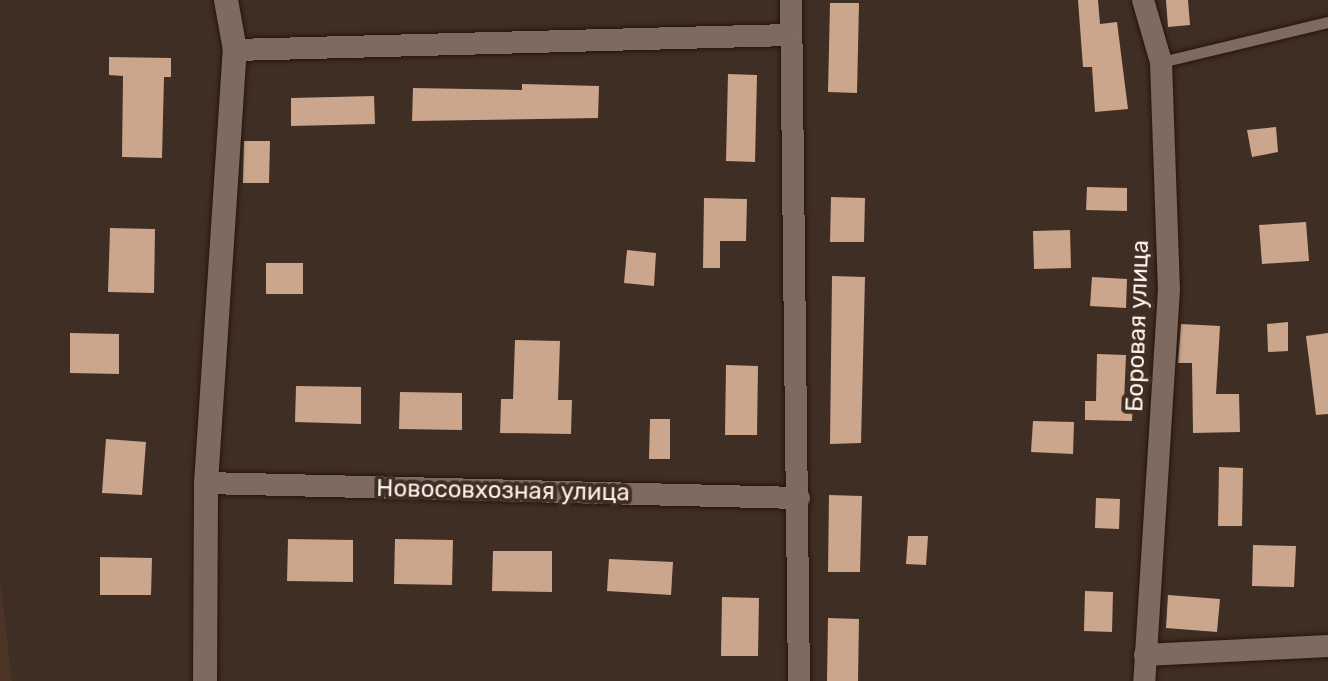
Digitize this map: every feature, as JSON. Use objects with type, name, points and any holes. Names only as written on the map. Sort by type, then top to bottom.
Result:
[{"type":"street","points":[[205,681],[206,483],[235,50],[226,0]]},
{"type":"street","points":[[791,0],[799,681]]},
{"type":"street","name":"Боровая улица","points":[[1143,0],[1161,62],[1169,289],[1144,681]]},
{"type":"street","points":[[235,50],[790,35]]},
{"type":"street","name":"Новосовхозная улица","points":[[206,483],[799,498]]},
{"type":"street","points":[[1145,655],[1328,646]]},
{"type":"lane","points":[[1161,62],[1328,22]]},
{"type":"shaded area","points":[[0,579],[12,681],[0,681]]},
{"type":"building","points":[[1078,0],[1098,0],[1100,24],[1117,22],[1128,109],[1095,112],[1092,67],[1083,67]]},
{"type":"building","points":[[1166,0],[1188,0],[1190,25],[1168,27]]},
{"type":"building","points":[[830,3],[859,3],[857,93],[828,92]]},
{"type":"building","points":[[109,57],[171,58],[171,77],[164,77],[162,158],[122,157],[123,76],[109,75]]},
{"type":"building","points":[[728,74],[757,75],[755,162],[726,161]]},
{"type":"building","points":[[522,84],[599,86],[598,118],[412,121],[413,88],[522,90]]},
{"type":"building","points":[[374,96],[375,124],[291,126],[291,98]]},
{"type":"building","points":[[1276,127],[1278,152],[1252,157],[1247,130]]},
{"type":"building","points":[[244,141],[270,141],[269,183],[243,183]]},
{"type":"building","points":[[1087,187],[1127,188],[1127,211],[1086,210]]},
{"type":"building","points":[[831,197],[865,198],[864,242],[830,242]]},
{"type":"building","points":[[704,198],[747,199],[746,241],[720,241],[720,268],[703,268]]},
{"type":"building","points":[[1306,222],[1309,261],[1262,264],[1259,225]]},
{"type":"building","points":[[110,228],[155,229],[154,293],[108,292]]},
{"type":"building","points":[[1070,230],[1071,268],[1034,269],[1033,231]]},
{"type":"building","points":[[627,250],[656,253],[654,286],[624,283]]},
{"type":"building","points":[[266,263],[303,263],[303,294],[266,294]]},
{"type":"building","points":[[832,276],[865,277],[861,443],[830,444]]},
{"type":"building","points":[[1092,277],[1127,279],[1126,308],[1090,306]]},
{"type":"building","points":[[1288,322],[1288,351],[1268,352],[1267,324]]},
{"type":"building","points":[[1181,324],[1220,326],[1216,394],[1239,394],[1240,432],[1193,433],[1192,363],[1178,363]]},
{"type":"building","points":[[70,333],[119,334],[119,374],[70,373]]},
{"type":"building","points":[[1328,333],[1328,414],[1316,415],[1306,336]]},
{"type":"building","points":[[515,340],[560,341],[558,400],[572,400],[571,434],[500,433],[501,399],[513,399]]},
{"type":"building","points":[[1097,354],[1126,355],[1124,402],[1133,402],[1132,421],[1085,420],[1085,401],[1096,401]]},
{"type":"building","points":[[726,365],[758,366],[757,435],[725,435]]},
{"type":"building","points":[[296,386],[361,387],[361,424],[295,422]]},
{"type":"building","points":[[400,392],[462,393],[462,430],[399,429]]},
{"type":"building","points":[[650,419],[670,419],[670,459],[649,459]]},
{"type":"building","points":[[1033,421],[1074,422],[1073,454],[1031,452]]},
{"type":"building","points":[[106,439],[146,442],[142,495],[102,493]]},
{"type":"building","points":[[1219,467],[1243,468],[1242,526],[1218,526]]},
{"type":"building","points":[[829,495],[862,496],[860,572],[828,572]]},
{"type":"building","points":[[1096,498],[1120,499],[1119,529],[1095,528]]},
{"type":"building","points":[[908,536],[928,536],[926,565],[906,564]]},
{"type":"building","points":[[288,539],[353,540],[353,582],[287,581]]},
{"type":"building","points":[[395,539],[453,540],[452,585],[394,584]]},
{"type":"building","points":[[1253,545],[1296,546],[1294,587],[1252,586]]},
{"type":"building","points":[[493,551],[552,551],[552,592],[492,591]]},
{"type":"building","points":[[100,557],[152,558],[151,595],[100,595]]},
{"type":"building","points":[[609,559],[673,562],[671,595],[607,591]]},
{"type":"building","points":[[1085,591],[1113,592],[1112,632],[1084,631]]},
{"type":"building","points":[[1168,595],[1220,599],[1217,632],[1166,628]]},
{"type":"building","points":[[722,597],[759,598],[758,656],[721,656]]},
{"type":"building","points":[[828,618],[859,619],[858,681],[827,681]]}]
